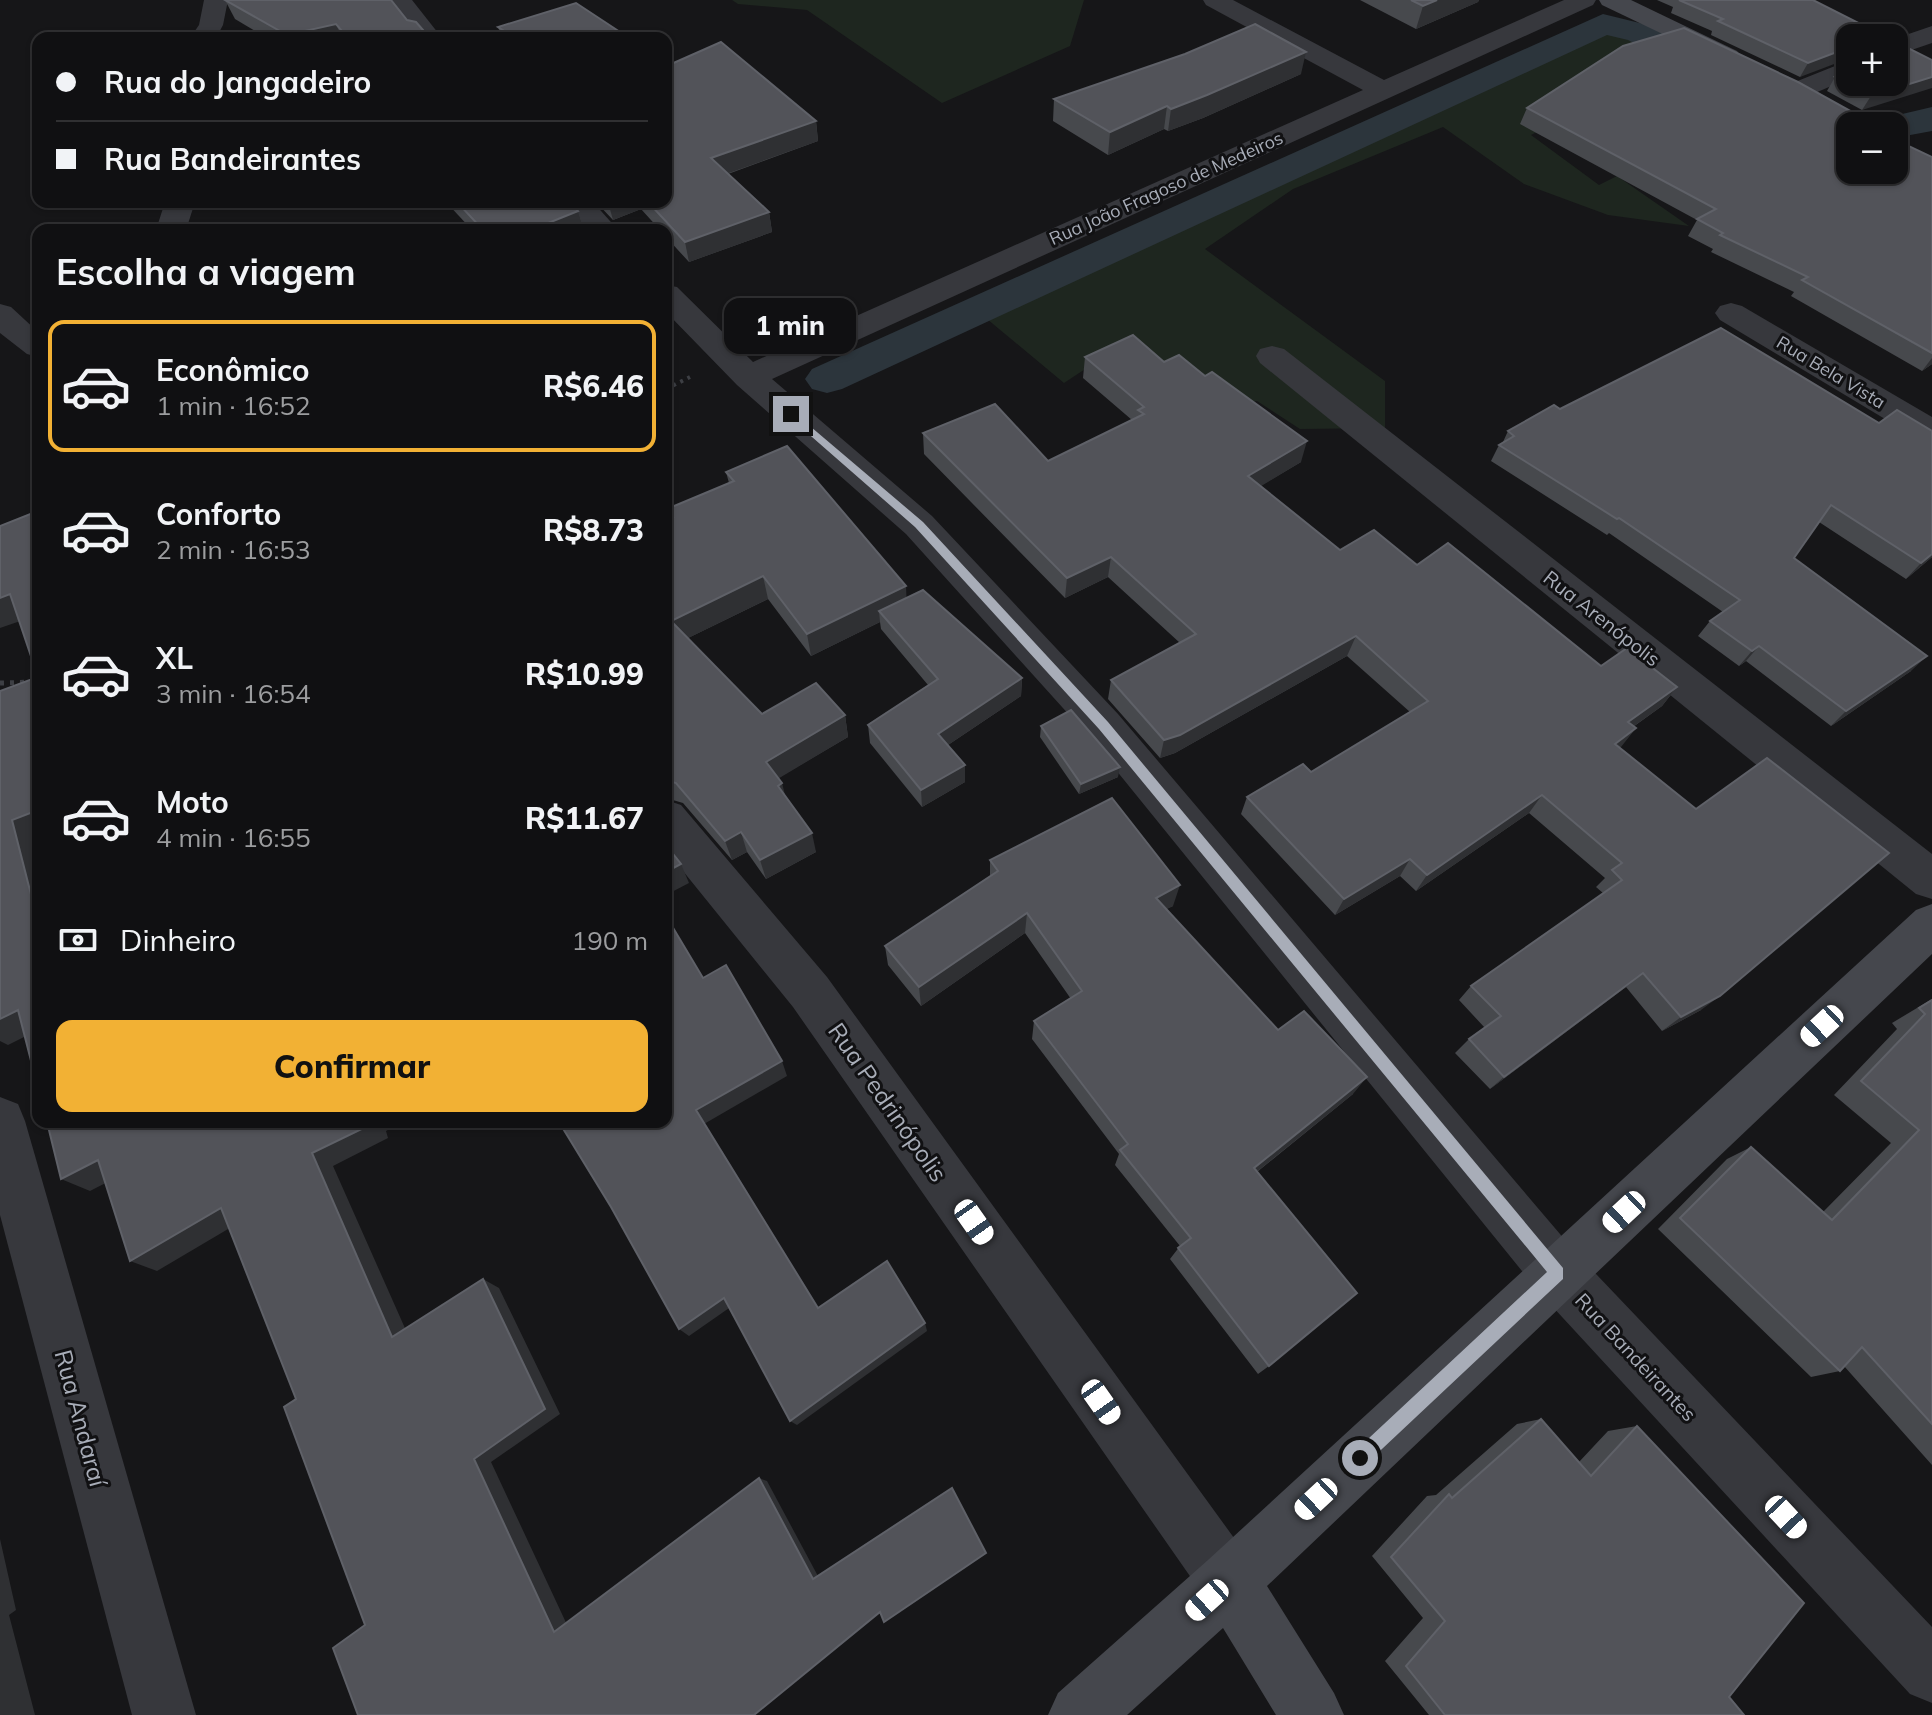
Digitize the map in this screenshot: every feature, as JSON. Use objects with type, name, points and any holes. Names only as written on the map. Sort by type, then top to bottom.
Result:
[{"type":"street","points":[[207,32],[216,0]]},
{"type":"street","points":[[399,0],[424,32]]},
{"type":"street","points":[[1215,0],[1383,90]]},
{"type":"street","name":"Rua João Fragoso de Medeiros","points":[[749,377],[1584,0]]},
{"type":"street","points":[[1611,0],[1745,65]]},
{"type":"street","points":[[1908,43],[1932,34]]},
{"type":"street","points":[[1772,78],[1810,96],[1836,78]]},
{"type":"street","points":[[583,208],[597,224]]},
{"type":"street","name":"Rua Bandeirantes","points":[[672,300],[749,377],[919,525],[1104,726],[1558,1273],[1932,1672]]},
{"type":"street","name":"Rua Bela Vista","points":[[1731,313],[1932,432]]},
{"type":"street","points":[[0,314],[32,343]]},
{"type":"street","name":"Rua Arenópolis","points":[[1272,356],[1932,880]]},
{"type":"street","name":"Rua Pedrinópolis","points":[[672,825],[810,992],[1229,1581],[1312,1715]]},
{"type":"street","points":[[1080,1715],[1229,1581],[1932,924]]},
{"type":"street","name":"Rua Andaraí","points":[[0,1121],[164,1715]]},
{"type":"path","points":[[0,683],[32,682]]},
{"type":"shaded area","points":[[732,0],[1084,0],[1070,46],[942,103],[807,10],[738,4]]},
{"type":"shaded area","points":[[1597,23],[1640,33],[1684,60],[1531,135],[1599,185],[1617,176],[1689,226],[1608,215],[1524,184],[1443,127],[1293,189],[1205,249],[1385,381],[1385,428],[1300,429],[1257,401],[1216,410],[1123,344],[1064,383],[975,309]]},
{"type":"building","points":[[225,0],[391,0],[407,20],[416,22],[425,32],[343,32],[336,24],[300,32],[282,32]]},
{"type":"building","points":[[1411,0],[1437,0],[1423,6]]},
{"type":"building","points":[[1679,0],[1813,0],[1860,24],[1836,24],[1836,52],[1808,63],[1718,21],[1723,19]]},
{"type":"building","points":[[576,3],[620,32],[506,32],[498,27]]},
{"type":"building","points":[[1255,24],[1306,52],[1171,109],[1167,106],[1110,132],[1054,99],[1185,54]]},
{"type":"building","points":[[1684,28],[1798,82],[1852,112],[1836,112],[1836,184],[1908,184],[1908,146],[1932,157],[1932,353],[1802,280],[1808,277],[1720,235],[1723,233],[1697,219],[1716,209],[1527,108],[1623,46]]},
{"type":"building","points":[[721,42],[816,121],[711,158],[769,212],[685,242],[672,224],[654,208],[672,208],[672,64]]},
{"type":"building","points":[[1908,48],[1932,60],[1932,77],[1908,84]]},
{"type":"building","points":[[463,208],[575,208],[578,211],[546,224],[477,224]]},
{"type":"building","points":[[1721,328],[1879,423],[1897,410],[1932,431],[1932,554],[1921,563],[1831,505],[1794,558],[1927,656],[1846,711],[1759,646],[1752,651],[1710,621],[1740,600],[1619,518],[1499,445],[1514,436],[1508,431],[1554,405],[1560,409]]},
{"type":"building","points":[[1133,335],[1164,362],[1179,355],[1205,376],[1212,372],[1307,441],[1248,476],[1340,550],[1374,530],[1417,565],[1448,543],[1601,666],[1627,648],[1677,687],[1628,722],[1636,728],[1615,744],[1696,809],[1767,758],[1889,853],[1720,996],[1681,1017],[1643,973],[1504,1077],[1469,1039],[1501,1016],[1471,986],[1622,880],[1612,870],[1622,863],[1542,795],[1427,875],[1410,859],[1344,899],[1247,797],[1303,764],[1311,772],[1428,701],[1356,636],[1180,735],[1164,740],[1111,680],[1196,634],[1111,557],[1067,578],[923,433],[995,404],[1048,461],[1144,414],[1138,410],[1144,407],[1085,357]]},
{"type":"building","points":[[787,446],[906,586],[807,634],[763,576],[672,621],[672,507],[734,481],[726,472]]},
{"type":"building","points":[[32,513],[32,659],[10,594],[0,598],[0,526]]},
{"type":"building","points":[[923,590],[1022,678],[938,734],[965,765],[921,790],[868,725],[938,679],[879,611]]},
{"type":"building","points":[[672,622],[762,714],[816,683],[845,715],[766,762],[782,783],[778,786],[812,833],[760,860],[741,832],[725,841],[672,782]]},
{"type":"building","points":[[32,679],[32,812],[12,820],[32,898],[32,1065],[18,1010],[0,1019],[0,691]]},
{"type":"building","points":[[1071,710],[1120,767],[1081,784],[1041,726]]},
{"type":"building","points":[[1112,798],[1180,885],[1156,898],[1278,1030],[1304,1011],[1367,1077],[1254,1168],[1357,1293],[1269,1366],[1178,1248],[1191,1238],[1120,1150],[1128,1144],[1034,1021],[1082,991],[1027,913],[919,987],[885,946],[998,871],[990,860]]},
{"type":"building","points":[[672,853],[681,864],[672,869]]},
{"type":"building","points":[[672,926],[703,978],[726,965],[782,1061],[696,1110],[818,1308],[887,1261],[925,1323],[790,1421],[724,1298],[679,1329],[563,1128],[672,1128]]},
{"type":"building","points":[[1932,1000],[1932,1424],[1862,1347],[1840,1371],[1680,1218],[1751,1147],[1832,1220],[1919,1130],[1861,1081],[1925,1014],[1919,1008]]},
{"type":"building","points":[[48,1128],[364,1128],[312,1153],[392,1337],[483,1279],[545,1409],[474,1459],[554,1632],[759,1478],[813,1579],[952,1488],[986,1553],[884,1622],[880,1612],[754,1715],[358,1715],[333,1648],[365,1625],[284,1407],[296,1399],[221,1208],[130,1261],[98,1160],[61,1179]]},
{"type":"building","points":[[1541,1419],[1591,1476],[1637,1426],[1804,1603],[1729,1697],[1744,1715],[1445,1715],[1406,1666],[1445,1621],[1391,1557],[1449,1494],[1452,1498]]},
{"type":"waterway","points":[[827,379],[1603,24],[1640,33],[1828,128],[1836,128]]},
{"type":"waterway","points":[[1908,126],[1932,118]]},
{"type":"route","points":[[791,414],[919,525],[1104,726],[1558,1273],[1360,1458]]}]
